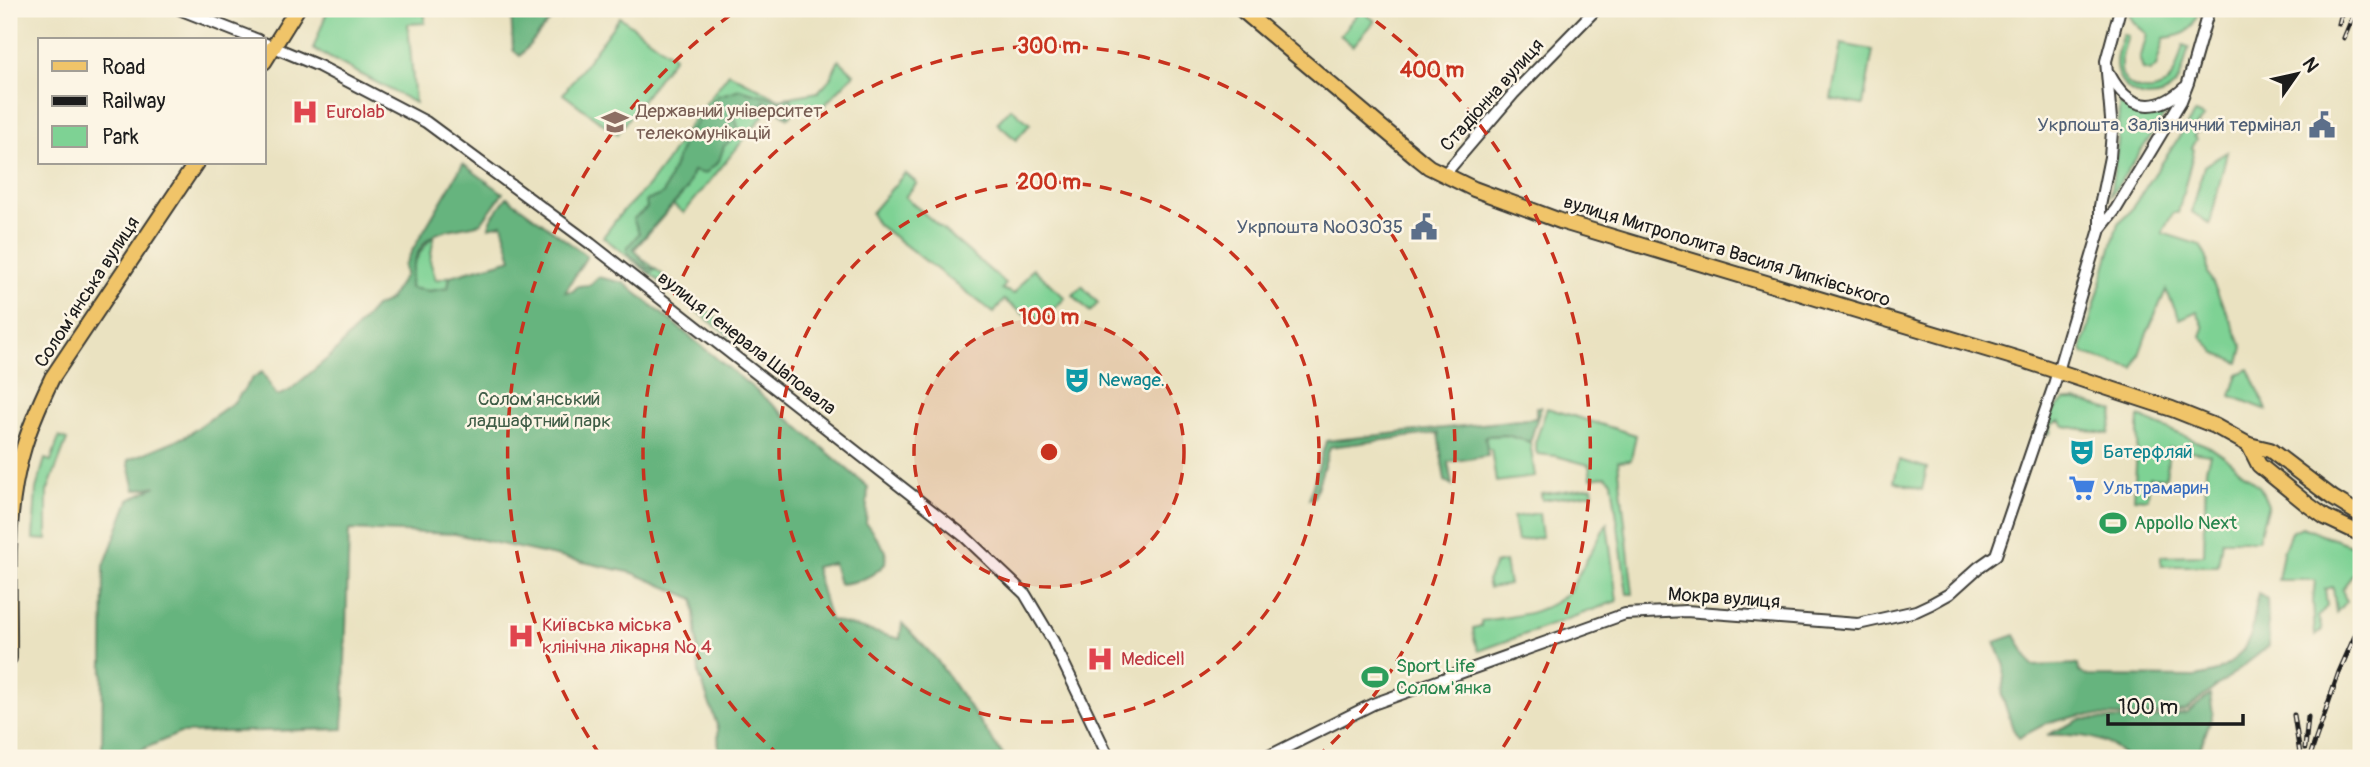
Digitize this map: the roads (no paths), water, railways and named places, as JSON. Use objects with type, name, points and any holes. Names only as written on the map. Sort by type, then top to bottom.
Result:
[{"type":"main road","points":[[270,45],[297,9]]},
{"type":"main road","name":"вулиця Митрополита Василя Липківського","points":[[1241,9],[1419,159],[1474,189],[1563,222],[2058,371],[2172,409],[2215,426],[2249,445],[2270,450],[2333,498],[2361,515]]},
{"type":"main road","name":"Соломʼянська вулиця","points":[[9,659],[10,547],[14,495],[22,455],[35,415],[52,378],[195,164]]},
{"type":"main road","name":"вулиця Митрополита Василя Липківського","points":[[2249,445],[2259,465],[2307,504],[2325,517],[2361,534]]},
{"type":"street","points":[[178,9],[253,38]]},
{"type":"street","name":"Стадіонна вулиця","points":[[1444,175],[1514,93],[1596,9]]},
{"type":"street","points":[[2100,229],[2112,131],[2107,70],[2109,48],[2120,9]]},
{"type":"street","points":[[2100,229],[2121,200],[2177,108],[2188,83],[2209,9]]},
{"type":"street","name":"вулиця Генерала Шаповала","points":[[270,45],[328,71],[426,122],[605,254],[964,536],[1025,594],[1053,641],[1109,758]]},
{"type":"street","points":[[2107,70],[2117,89],[2134,103],[2147,105],[2170,100],[2188,83]]},
{"type":"street","name":"Мокра вулиця","points":[[1265,758],[1373,704],[1625,614],[1686,611],[1858,624],[1916,611],[1951,592],[1996,555],[2058,371],[2100,229]]},
{"type":"railway","points":[[2339,24],[2343,9]]},
{"type":"railway","points":[[2344,38],[2356,9]]},
{"type":"railway","points":[[2310,756],[2339,672],[2358,629]]},
{"type":"railway","points":[[2294,715],[2300,754]]},
{"type":"railway","points":[[2305,748],[2308,717]]},
{"type":"railway","points":[[2356,758],[2361,722]]},
{"type":"place","name":"Eurolab","points":[[305,112]]},
{"type":"place","name":"Державний університет телекомунікацій","points":[[615,122]]},
{"type":"place","name":"Укрпошта. Залізничний термінал","points":[[2322,125]]},
{"type":"place","name":"Укрпошта №03035","points":[[1424,227]]},
{"type":"place","name":"Newage.","points":[[1077,380]]},
{"type":"place","name":"Батерфляй","points":[[2082,452]]},
{"type":"place","name":"Ультрамарин","points":[[2082,488]]},
{"type":"place","name":"Appollo Next","points":[[2113,523]]},
{"type":"place","name":"Київська міська клінічна лікарня № 4","points":[[521,636]]},
{"type":"place","name":"Medicell","points":[[1100,659]]},
{"type":"place","name":"Sport Life Солом'янка","points":[[1375,677]]},
{"type":"park label","name":"Солом'янський ладшафтний парк","points":[[539,410]]}]
